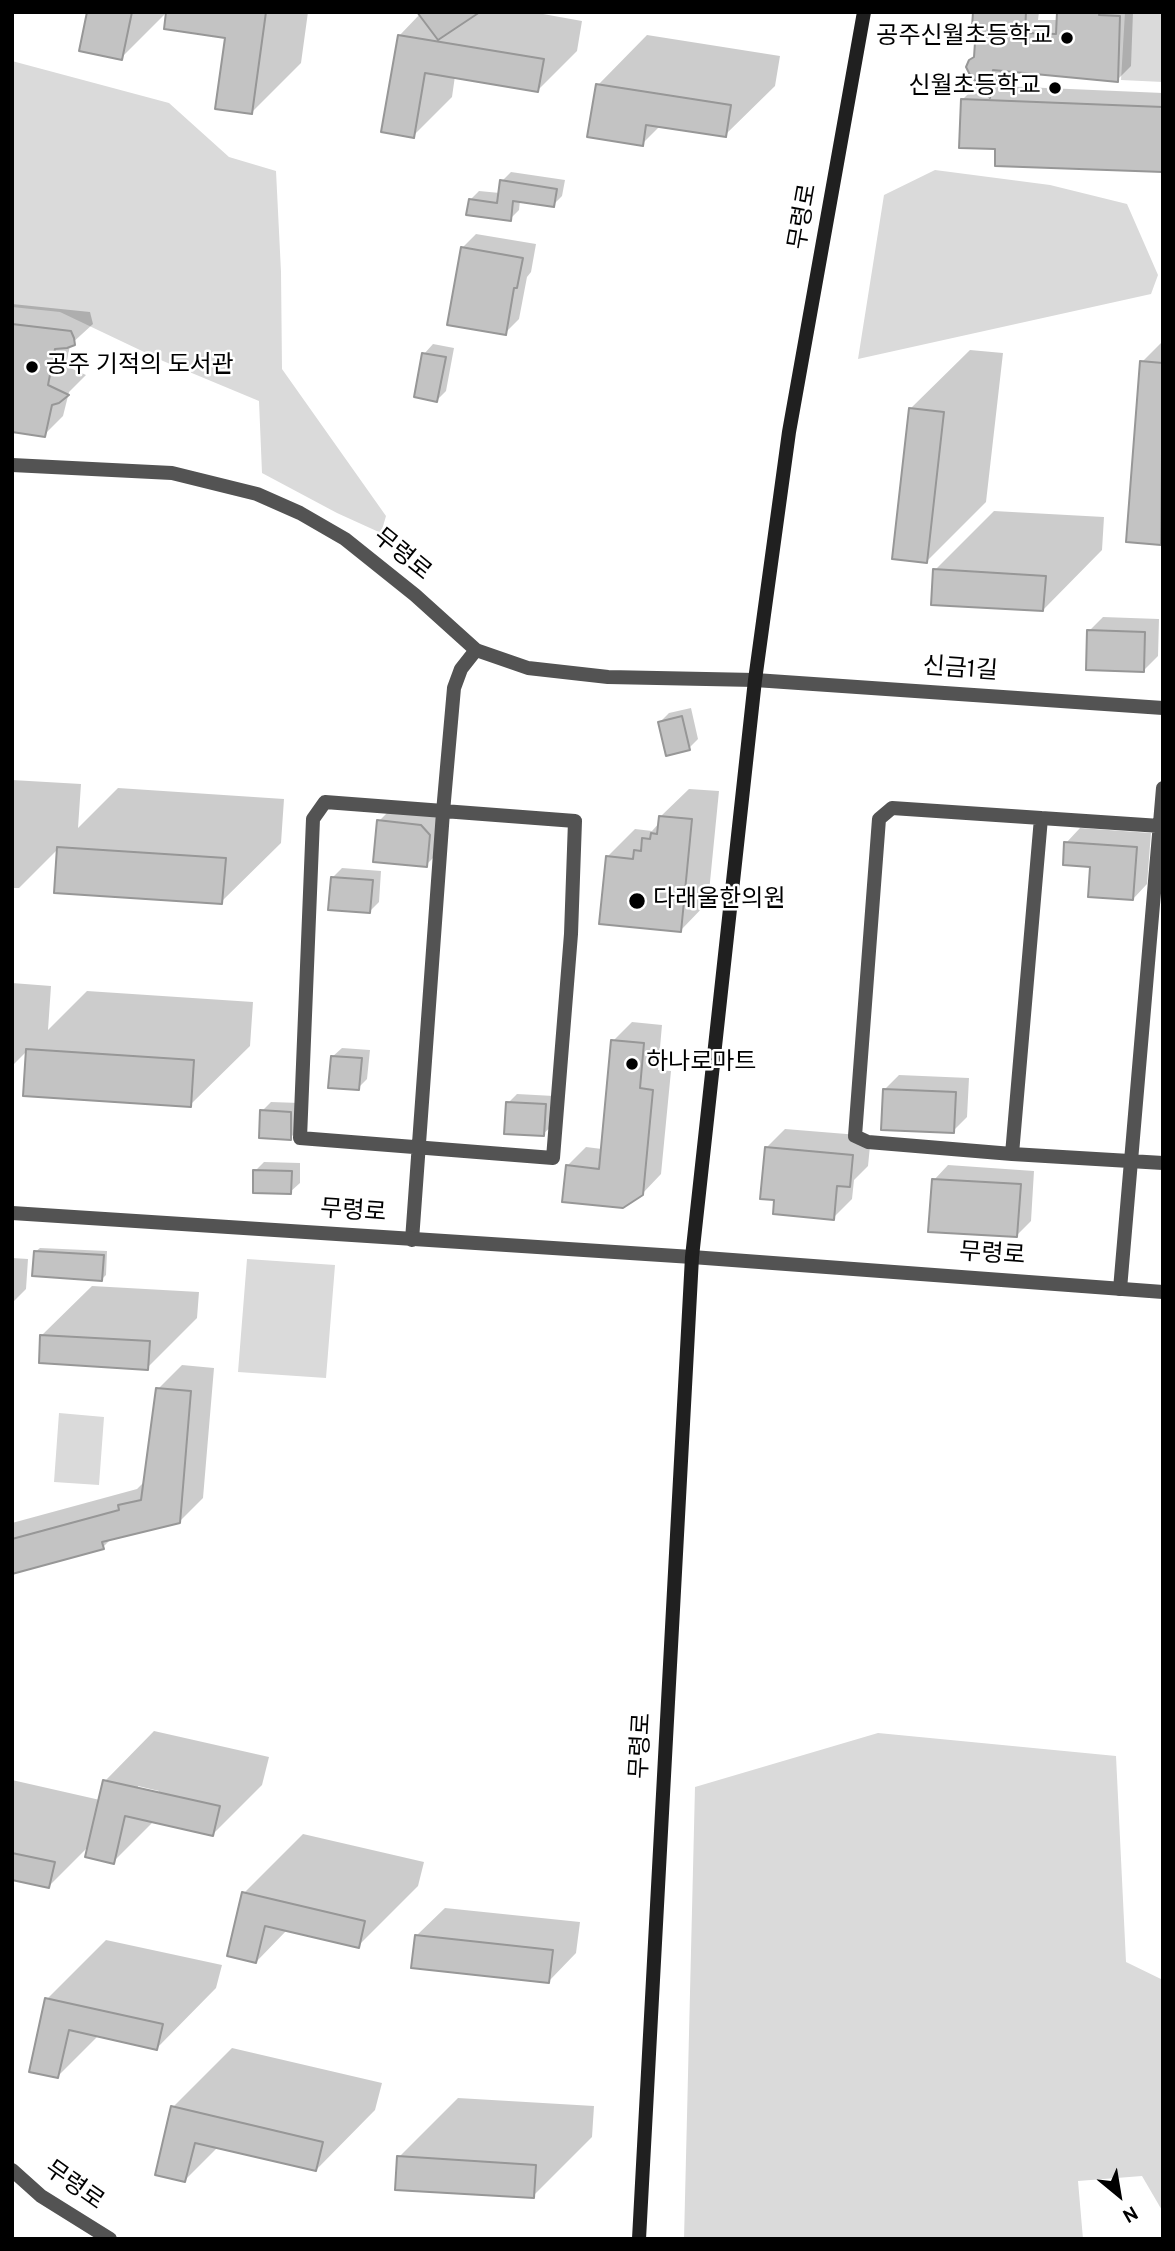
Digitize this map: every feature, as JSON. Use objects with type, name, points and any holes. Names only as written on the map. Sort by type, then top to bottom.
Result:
[{"type":"main road","name":"무령로","points":[[639,2239],[692,1257],[755,680],[789,432],[864,12]]},
{"type":"street","name":"무령로","points":[[12,465],[172,474],[257,494],[300,513],[345,540],[415,595],[476,650],[528,668],[608,677],[755,680]]},
{"type":"street","points":[[412,1240],[454,688],[461,669],[476,650]]},
{"type":"street","name":"신금1길","points":[[755,680],[1163,708]]},
{"type":"street","points":[[1120,1289],[1163,788]]},
{"type":"street","points":[[325,802],[575,821],[571,934],[553,1158],[419,1147],[300,1138],[313,819],[325,802]]},
{"type":"street","points":[[1160,826],[892,808],[879,819],[855,1136],[868,1142],[1163,1163]]},
{"type":"street","points":[[1012,1154],[1041,818]]},
{"type":"street","name":"무령로","points":[[12,1213],[692,1257],[1163,1292]]},
{"type":"street","name":"무령로","points":[[12,2170],[41,2196],[110,2239]]},
{"type":"shaded area","points":[[1125,12],[1163,12],[1163,82],[1121,80]]},
{"type":"shaded area","points":[[12,61],[169,103],[229,157],[276,171],[282,369],[386,516],[381,533],[262,473],[259,401],[163,361],[60,312],[12,307]]},
{"type":"shaded area","points":[[935,170],[1050,185],[1127,204],[1158,275],[1151,294],[858,359],[884,195]]},
{"type":"shaded area","points":[[247,1259],[335,1265],[326,1378],[238,1372]]},
{"type":"shaded area","points":[[59,1413],[104,1417],[99,1485],[54,1482]]},
{"type":"shaded area","points":[[878,1733],[1116,1756],[1126,1962],[1163,1980],[1163,2212],[1142,2176],[1078,2181],[1083,2239],[684,2239],[695,1787]]},
{"type":"building","points":[[87,12],[132,12],[122,60],[79,51]]},
{"type":"building","points":[[166,12],[266,12],[252,114],[215,109],[225,38],[164,29]]},
{"type":"building","points":[[417,12],[480,12],[438,40]]},
{"type":"building","points":[[973,12],[1026,12],[1025,33],[1056,34],[1057,12],[1100,12],[1099,15],[1120,16],[1118,82],[993,70],[990,98],[966,67],[974,57],[976,27],[972,27]]},
{"type":"building","points":[[398,35],[544,59],[538,92],[425,73],[414,138],[381,132]]},
{"type":"building","points":[[596,84],[731,105],[726,137],[646,125],[643,146],[587,137]]},
{"type":"building","points":[[961,99],[1163,107],[1163,172],[995,166],[995,149],[959,148]]},
{"type":"building","points":[[500,180],[557,189],[554,207],[513,201],[511,221],[466,215],[469,199],[497,203]]},
{"type":"building","points":[[461,247],[523,258],[517,288],[514,288],[506,335],[447,325]]},
{"type":"building","name":"공주 기적의 도서관","points":[[12,324],[71,331],[74,338],[75,345],[55,349],[48,385],[69,395],[52,405],[45,437],[12,432]]},
{"type":"building","points":[[422,353],[446,357],[437,402],[414,397]]},
{"type":"building","points":[[1140,361],[1163,363],[1161,545],[1126,542]]},
{"type":"building","points":[[909,408],[944,412],[927,563],[892,559]]},
{"type":"building","points":[[933,569],[1046,576],[1043,611],[931,605]]},
{"type":"building","points":[[1087,630],[1145,632],[1144,672],[1086,670]]},
{"type":"building","points":[[682,716],[690,750],[666,756],[658,722]]},
{"type":"building","points":[[659,816],[692,819],[681,932],[599,924],[606,856],[633,859],[634,850],[641,851],[642,838],[650,839],[651,833],[657,834]]},
{"type":"building","points":[[377,820],[421,825],[430,835],[427,867],[373,862]]},
{"type":"building","points":[[1064,842],[1137,847],[1133,900],[1088,897],[1090,867],[1063,865]]},
{"type":"building","points":[[57,847],[226,858],[222,904],[54,893]]},
{"type":"building","points":[[331,877],[373,880],[370,913],[328,910]]},
{"type":"building","points":[[611,1040],[644,1043],[640,1088],[653,1090],[643,1195],[623,1208],[562,1202],[566,1165],[599,1169]]},
{"type":"building","points":[[26,1049],[194,1060],[191,1107],[23,1096]]},
{"type":"building","points":[[331,1056],[362,1058],[359,1090],[328,1088]]},
{"type":"building","points":[[883,1089],[956,1092],[954,1133],[881,1130]]},
{"type":"building","points":[[506,1102],[546,1104],[544,1136],[504,1134]]},
{"type":"building","points":[[260,1110],[291,1112],[291,1140],[259,1138]]},
{"type":"building","points":[[765,1147],[853,1155],[850,1187],[837,1186],[834,1220],[773,1214],[774,1200],[760,1199]]},
{"type":"building","points":[[253,1170],[292,1171],[291,1194],[253,1193]]},
{"type":"building","points":[[932,1179],[1021,1184],[1017,1237],[928,1232]]},
{"type":"building","points":[[34,1251],[104,1255],[102,1281],[32,1276]]},
{"type":"building","points":[[40,1335],[150,1341],[148,1370],[39,1363]]},
{"type":"building","points":[[156,1388],[191,1391],[180,1523],[102,1542],[104,1549],[12,1574],[12,1539],[119,1510],[118,1505],[141,1500]]},
{"type":"building","points":[[103,1780],[220,1806],[213,1836],[125,1816],[114,1864],[85,1857]]},
{"type":"building","points":[[12,1853],[55,1862],[49,1888],[12,1880]]},
{"type":"building","points":[[242,1892],[365,1921],[359,1948],[265,1926],[256,1963],[227,1956]]},
{"type":"building","points":[[415,1935],[553,1950],[549,1983],[411,1968]]},
{"type":"building","points":[[45,1998],[163,2024],[157,2050],[69,2030],[58,2078],[29,2072]]},
{"type":"building","points":[[171,2106],[323,2142],[316,2171],[195,2143],[185,2182],[155,2175]]},
{"type":"building","points":[[397,2156],[536,2165],[534,2198],[395,2190]]},
{"type":"place","name":"공주신월초등학교","points":[[1067,38]]},
{"type":"place","name":"신월초등학교","points":[[1055,88]]},
{"type":"place","name":"공주 기적의 도서관","points":[[32,367]]},
{"type":"place","name":"다래울한의원","points":[[637,901]]},
{"type":"place","name":"하나로마트","points":[[632,1064]]}]
